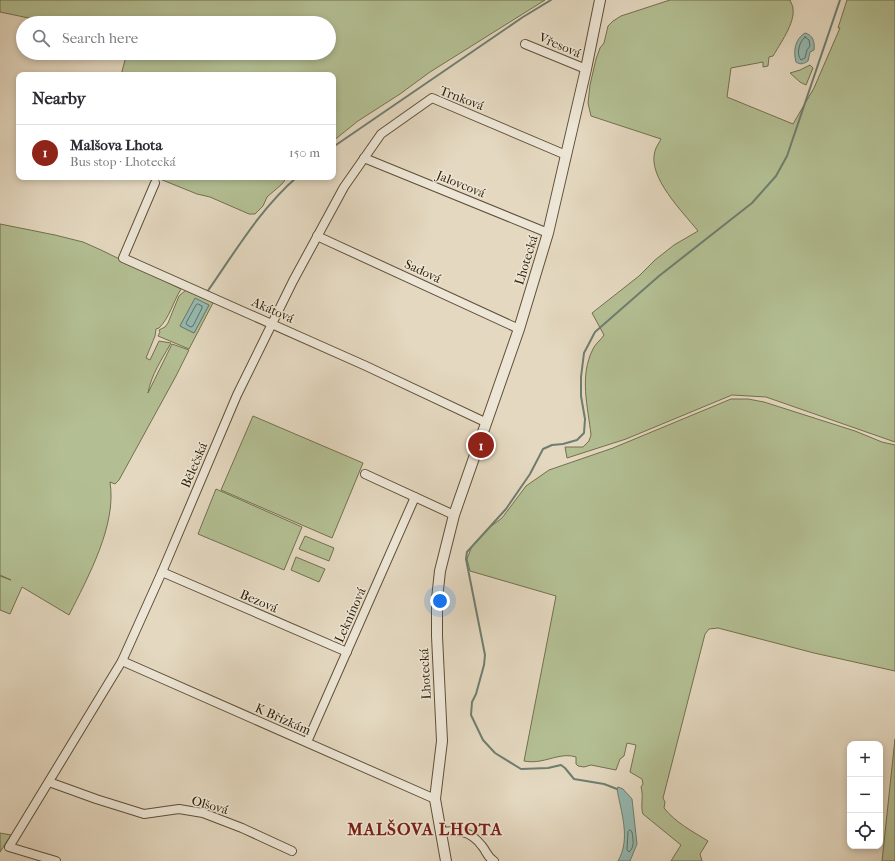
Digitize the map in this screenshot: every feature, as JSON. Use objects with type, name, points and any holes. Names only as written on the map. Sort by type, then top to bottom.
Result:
[{"type":"street","name":"Lhotecká","points":[[446,861],[435,799],[442,741],[437,636],[437,599],[440,571],[454,515],[485,422],[519,328],[548,233],[586,69],[599,3]]},
{"type":"street","name":"Vřesová","points":[[525,44],[586,69]]},
{"type":"street","name":"Trnková","points":[[364,158],[381,134],[432,98],[566,155]]},
{"type":"street","name":"Jalovcová","points":[[364,158],[548,233]]},
{"type":"street","name":"Bělečská","points":[[56,861],[9,847],[122,661],[162,572],[237,395],[317,236],[344,187],[364,158]]},
{"type":"street","name":"Akátová","points":[[155,183],[123,258],[272,323],[485,422]]},
{"type":"street","name":"Sadová","points":[[317,236],[519,328]]},
{"type":"street","points":[[364,474],[454,515]]},
{"type":"street","name":"Leknínová","points":[[307,742],[415,497]]},
{"type":"street","name":"Bezová","points":[[162,572],[347,652]]},
{"type":"street","name":"K Břízkám","points":[[122,661],[435,799]]},
{"type":"street","name":"Olšová","points":[[49,782],[144,814],[179,809],[203,812],[292,851]]},
{"type":"street","points":[[440,832],[458,830],[469,835],[476,839],[483,847],[488,858],[494,861]]},
{"type":"green space","points":[[0,0],[545,0],[430,72],[400,94],[358,121],[336,139],[336,72],[122,72],[125,60],[336,60],[336,16],[19,16],[0,12]]},
{"type":"green space","points":[[670,0],[790,0],[793,8],[792,21],[773,56],[769,57],[768,66],[763,67],[763,62],[731,68],[727,97],[793,124],[814,88],[840,28],[838,28],[847,0],[895,0],[895,442],[766,397],[732,395],[626,439],[567,458],[565,447],[583,447],[589,441],[591,435],[585,381],[586,370],[594,347],[604,335],[592,313],[639,276],[655,260],[674,245],[698,231],[668,194],[656,172],[654,161],[655,151],[661,139],[591,116],[588,103],[590,85],[596,59],[600,48],[604,43],[608,26],[621,16]]},
{"type":"green space","points":[[810,65],[813,68],[806,85],[790,73],[800,70]]},
{"type":"green space","points":[[162,180],[285,180],[267,197],[263,206],[255,214],[249,214],[210,197],[197,194]]},
{"type":"green space","points":[[0,224],[83,242],[181,289],[163,324],[156,329],[155,336],[146,358],[150,360],[159,341],[171,343],[154,373],[148,393],[172,344],[189,350],[119,480],[115,484],[110,482],[111,499],[105,533],[92,568],[69,615],[22,587],[10,614],[0,610],[0,576],[11,580],[0,575]]},
{"type":"green space","points":[[186,290],[214,301],[189,349],[158,336],[160,332],[159,330],[165,327],[168,323],[179,296]],"holes":[[[195,299],[209,305],[194,333],[180,326]]]},
{"type":"green space","points":[[731,399],[748,399],[764,402],[855,431],[882,442],[895,445],[895,671],[814,653],[718,628],[709,629],[705,634],[663,798],[665,802],[664,808],[674,818],[708,841],[700,854],[702,861],[671,861],[681,845],[643,814],[641,787],[643,784],[642,779],[630,772],[636,745],[627,743],[624,756],[620,759],[616,770],[591,765],[584,767],[578,766],[576,764],[576,757],[572,756],[562,756],[536,762],[524,761],[556,596],[470,571],[467,559],[472,546],[490,527],[502,518],[526,486],[549,470],[613,448]]},
{"type":"green space","points":[[253,416],[363,463],[332,538],[221,490]]},
{"type":"green space","points":[[216,489],[302,527],[284,570],[198,534]]},
{"type":"green space","points":[[305,536],[334,548],[329,561],[299,549]]},
{"type":"green space","points":[[296,557],[325,569],[319,582],[291,570]]},
{"type":"green space","points":[[895,739],[895,861],[882,861]]},
{"type":"green space","points":[[0,833],[11,835],[0,852]]},
{"type":"water","points":[[805,33],[810,35],[813,39],[814,50],[810,52],[808,61],[801,64],[796,62],[795,50],[797,42]]},
{"type":"water","points":[[195,298],[209,305],[194,333],[180,326]]},
{"type":"water","points":[[618,787],[623,789],[632,799],[637,844],[630,861],[618,861],[624,844],[624,825],[617,789]]},
{"type":"waterway","points":[[336,145],[523,17],[551,0]]},
{"type":"waterway","points":[[617,789],[604,784],[574,779],[561,765],[548,768],[521,769],[495,753],[483,740],[471,715],[472,702],[476,694],[484,665],[485,655],[466,559],[467,552],[506,509],[530,474],[543,449],[552,445],[577,440],[584,433],[585,419],[581,396],[581,377],[584,353],[595,332],[659,276],[752,203],[776,176],[787,156],[840,0]]},
{"type":"waterway","points":[[207,292],[238,246],[260,217],[271,203],[294,180]]},
{"type":"place","name":"Malšova Lhota","points":[[481,445]]},
{"type":"district","name":"MALŠOVA LHOTA","points":[[425,829]]}]
